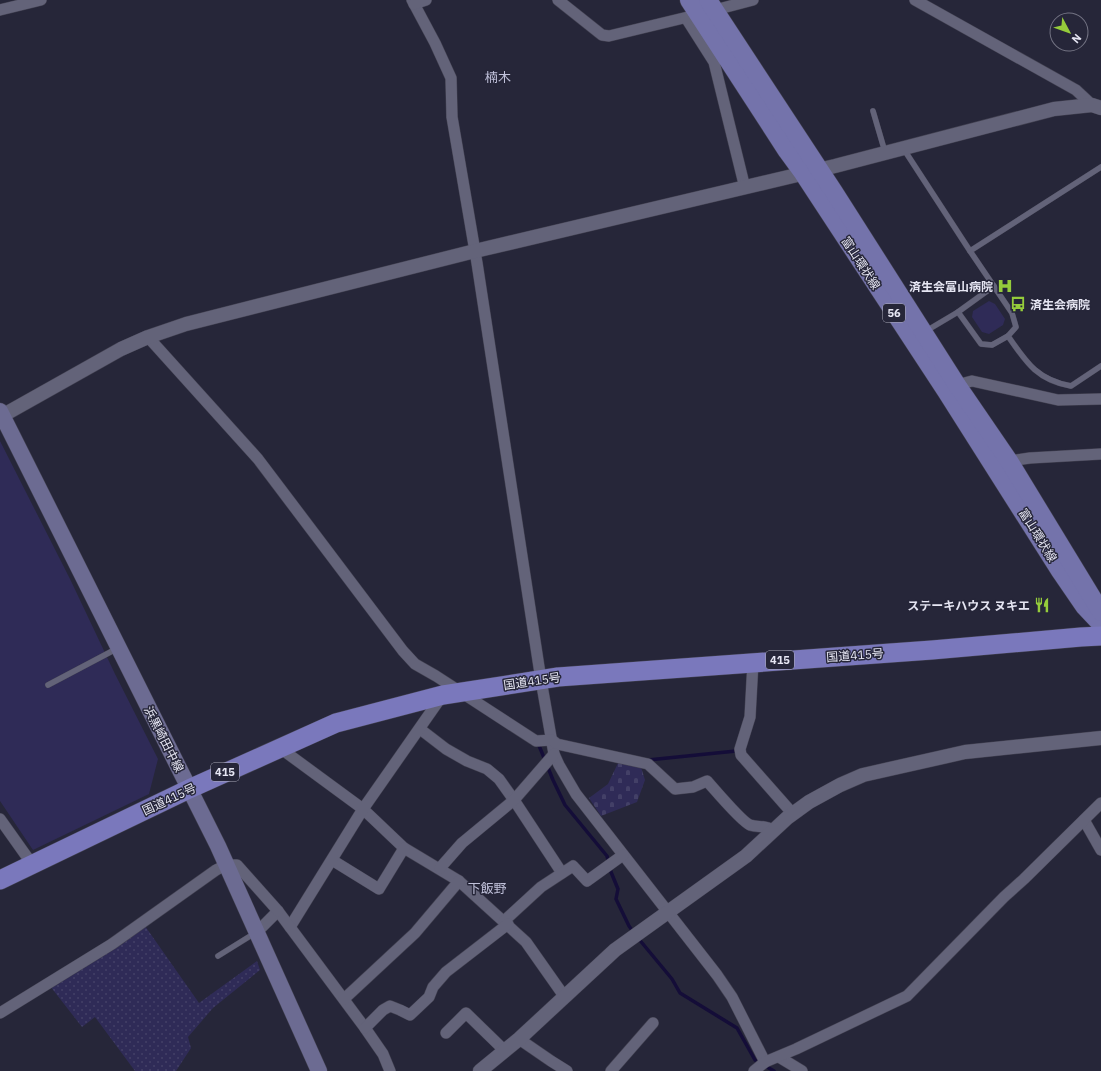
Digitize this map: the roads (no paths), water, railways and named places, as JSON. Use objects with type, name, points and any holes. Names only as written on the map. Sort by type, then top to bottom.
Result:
[{"type":"highway","name":"国道415号","points":[[0,880],[189,789],[336,723],[442,695],[558,677],[932,650],[1101,636]]},
{"type":"main road","name":"富山環状線","points":[[699,8],[924,332],[952,388],[1009,461],[1101,612]]},
{"type":"main road","name":"富山環状線","points":[[812,171],[952,388],[1064,576],[1084,606],[1101,624]]},
{"type":"main road","name":"浜黒崎田中線","points":[[1,414],[226,865],[319,1071]]},
{"type":"street","points":[[0,10],[41,0]]},
{"type":"street","points":[[426,0],[413,2],[435,43],[450,78],[452,117],[475,251],[541,680],[554,754],[576,794],[717,975],[732,997],[765,1062]]},
{"type":"street","points":[[558,0],[602,35],[608,36],[699,8],[753,0]]},
{"type":"street","points":[[915,0],[1076,90],[1096,106]]},
{"type":"street","points":[[699,8],[745,188]]},
{"type":"street","points":[[1,414],[121,349],[148,337],[193,322],[475,251],[745,188],[1054,109],[1096,106]]},
{"type":"street","points":[[148,337],[262,464],[403,651],[415,664],[536,741],[552,740],[557,744],[648,764],[675,789],[693,787],[707,782],[749,825],[768,826],[774,830]]},
{"type":"street","points":[[952,388],[972,381],[1058,400],[1101,399]]},
{"type":"street","points":[[1009,461],[1030,458],[1101,454]]},
{"type":"street","points":[[753,662],[750,718],[740,749],[741,755],[793,814]]},
{"type":"street","points":[[290,927],[363,809],[420,729],[442,695]]},
{"type":"street","points":[[420,729],[446,749],[487,770],[499,779],[562,873]]},
{"type":"street","points":[[480,1071],[519,1039],[615,950],[746,856],[774,830],[809,802],[834,788],[863,775],[965,752],[1101,738]]},
{"type":"street","points":[[280,748],[363,809],[404,848],[440,868],[459,881],[506,922],[526,942],[564,996]]},
{"type":"street","points":[[440,868],[462,843],[514,800],[554,754]]},
{"type":"street","points":[[754,1071],[765,1062],[779,1057],[907,996],[1004,897],[1024,880],[1101,803]]},
{"type":"street","points":[[0,819],[32,864]]},
{"type":"street","points":[[1084,820],[1101,850]]},
{"type":"street","points":[[332,860],[379,889],[404,848]]},
{"type":"street","points":[[365,1028],[383,1010],[390,1006],[410,1015],[429,997],[433,987],[446,972],[506,922],[541,887],[573,866],[587,881],[623,855]]},
{"type":"street","points":[[0,1013],[112,944],[216,870],[226,865],[237,865],[290,927],[344,999],[382,1054],[390,1071]]},
{"type":"street","points":[[344,999],[415,933],[459,881]]},
{"type":"street","points":[[257,932],[278,912]]},
{"type":"street","points":[[446,1033],[466,1013],[505,1051]]},
{"type":"street","points":[[611,1071],[653,1023]]},
{"type":"street","points":[[519,1039],[567,1071]]},
{"type":"street","points":[[779,1057],[802,1071]]},
{"type":"lane","points":[[873,111],[886,153]]},
{"type":"lane","points":[[903,148],[1012,313],[1016,327],[1008,336],[992,345],[981,344],[958,312]]},
{"type":"lane","points":[[970,250],[1101,167]]},
{"type":"lane","points":[[924,332],[958,312],[994,286]]},
{"type":"lane","points":[[1008,336],[1027,363],[1039,374],[1062,384],[1071,386],[1101,366]]},
{"type":"lane","points":[[48,685],[118,648]]},
{"type":"lane","points":[[218,956],[257,932]]},
{"type":"waterway","points":[[538,743],[565,805],[607,856],[611,872],[618,889],[616,899],[634,933]]},
{"type":"waterway","points":[[648,760],[736,751]]},
{"type":"waterway","points":[[638,938],[672,979],[680,993],[737,1028],[755,1060],[774,1071]]},
{"type":"place","name":"済生会富山病院","points":[[1005,286]]},
{"type":"place","name":"済生会病院","points":[[1018,304]]},
{"type":"place","name":"ステーキハウス ヌキエ","points":[[1042,605]]},
{"type":"district","name":"楠木","points":[[498,77]]},
{"type":"district","name":"下飯野","points":[[487,888]]}]
